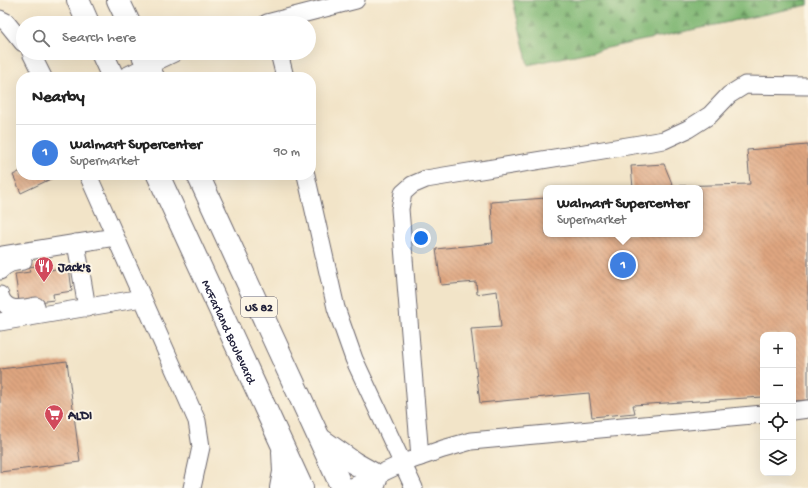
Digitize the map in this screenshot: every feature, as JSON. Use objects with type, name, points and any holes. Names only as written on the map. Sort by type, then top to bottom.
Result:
[{"type":"highway","points":[[78,0],[85,16]]},
{"type":"highway","points":[[118,0],[126,16]]},
{"type":"highway","points":[[105,60],[111,72]]},
{"type":"highway","name":"McFarland Boulevard","points":[[160,180],[302,488]]},
{"type":"highway","name":"US 82","points":[[200,180],[342,488]]},
{"type":"highway","points":[[320,439],[354,463],[375,482]]},
{"type":"highway","points":[[281,488],[284,472],[283,449]]},
{"type":"lane","points":[[297,16],[356,0]]},
{"type":"lane","points":[[0,19],[6,22],[16,34]]},
{"type":"lane","points":[[34,60],[40,72]]},
{"type":"lane","points":[[134,72],[159,60]]},
{"type":"lane","points":[[281,60],[284,72]]},
{"type":"lane","points":[[420,457],[400,209],[403,193],[412,185],[426,179],[664,140],[688,129],[710,115],[729,95],[745,85],[808,86]]},
{"type":"lane","points":[[90,180],[196,421],[201,447],[192,488]]},
{"type":"lane","points":[[307,180],[336,308],[354,359],[414,488]]},
{"type":"lane","points":[[0,257],[3,255],[115,237]]},
{"type":"lane","points":[[0,271],[4,266],[11,263],[52,257],[72,244]]},
{"type":"lane","points":[[72,244],[84,308]]},
{"type":"lane","points":[[0,295],[1,299],[9,308],[19,309],[68,302],[84,308]]},
{"type":"lane","points":[[0,322],[142,298]]},
{"type":"lane","points":[[796,411],[808,409]]},
{"type":"lane","points":[[350,488],[375,482],[403,463],[471,441],[760,414]]},
{"type":"green space","points":[[513,0],[808,0],[808,5],[528,65]]},
{"type":"building","points":[[808,145],[808,400],[796,401],[796,332],[760,332],[760,397],[633,405],[635,413],[592,417],[589,393],[480,403],[471,329],[501,327],[497,291],[477,294],[476,282],[441,285],[436,249],[493,243],[491,202],[543,198],[543,237],[703,237],[703,185],[750,184],[747,150]]},
{"type":"building","points":[[664,164],[673,185],[633,185],[631,166]]},
{"type":"building","points":[[16,174],[16,180],[48,180],[21,193],[13,175]]},
{"type":"building","name":"Jack's","points":[[49,264],[50,270],[69,267],[72,291],[53,294],[54,300],[38,302],[19,301],[15,274],[30,272],[29,267]]},
{"type":"building","points":[[67,361],[80,462],[0,472],[0,369]]},
{"type":"place","name":"Walmart Supercenter","points":[[623,265]]},
{"type":"place","name":"Jack's","points":[[44,283]]},
{"type":"place","name":"ALDI","points":[[54,431]]}]
